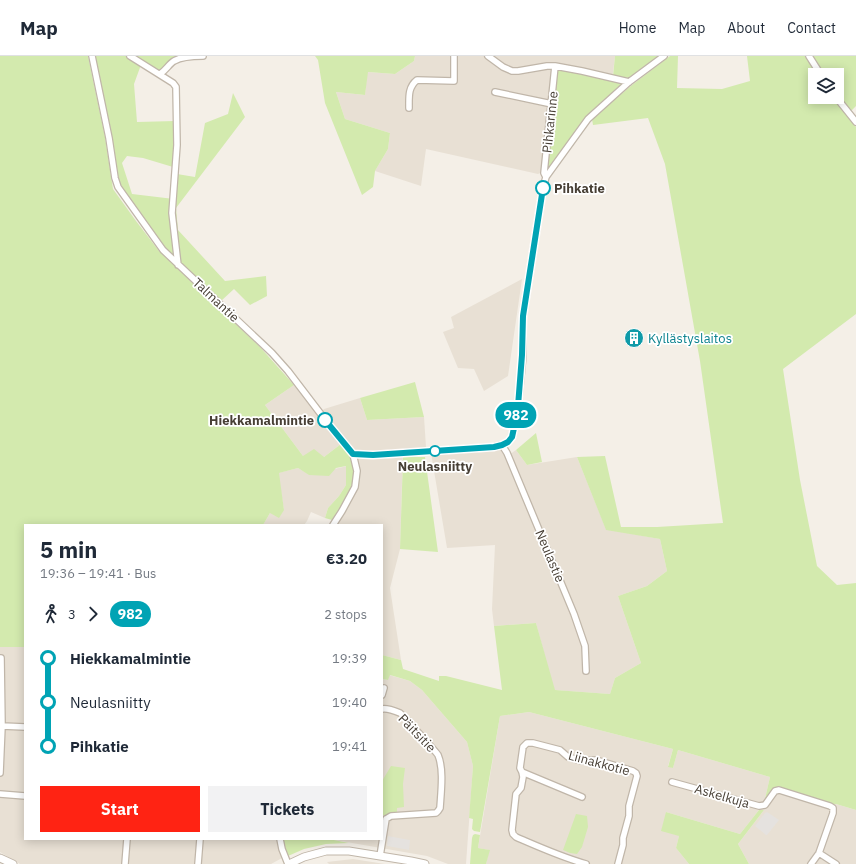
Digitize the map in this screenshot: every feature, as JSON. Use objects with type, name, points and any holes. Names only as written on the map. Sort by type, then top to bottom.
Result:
[{"type":"street","name":"Talmantie","points":[[92,56],[118,188],[163,250],[272,353],[288,371],[353,454],[357,471],[355,487],[334,524]]},
{"type":"street","points":[[130,56],[160,74],[173,83],[176,87],[177,145],[172,213],[178,265]]},
{"type":"street","points":[[160,74],[165,71],[174,61],[185,56],[203,56]]},
{"type":"street","points":[[409,108],[411,86],[417,80],[454,81],[454,56]]},
{"type":"street","points":[[488,56],[503,67],[512,71],[556,66],[629,82]]},
{"type":"street","points":[[353,454],[373,455],[494,447],[508,442],[512,437],[518,406],[523,316],[546,177],[588,119],[629,82],[664,56]]},
{"type":"street","points":[[809,56],[817,68]]},
{"type":"street","name":"Pihkarinne","points":[[546,177],[544,173],[556,66]]},
{"type":"street","points":[[495,92],[552,104]]},
{"type":"street","points":[[842,104],[856,122]]},
{"type":"street","name":"Neulastie","points":[[502,445],[507,453],[574,614],[585,646],[586,671]]},
{"type":"street","points":[[0,773],[2,726],[1,658]]},
{"type":"street","name":"Päitsitie","points":[[383,709],[385,708],[401,714],[438,754],[442,782],[440,808],[436,813],[390,816],[384,818]]},
{"type":"street","points":[[2,726],[24,726]]},
{"type":"street","name":"Liinakkotie","points":[[565,861],[516,837],[513,834],[512,830],[516,794],[521,788],[523,777],[520,768],[523,747],[527,743],[533,743],[560,750],[568,757],[582,761],[596,760],[636,773],[637,776],[629,806],[629,816],[618,864]]},
{"type":"street","points":[[522,772],[582,797]]},
{"type":"street","name":"Askelkuja","points":[[672,782],[759,806],[765,805],[775,791],[779,790],[830,806],[833,808],[833,813],[819,853]]},
{"type":"street","points":[[0,794],[24,796]]},
{"type":"street","points":[[125,864],[127,840]]},
{"type":"street","points":[[198,864],[200,840]]},
{"type":"street","points":[[280,840],[288,864],[304,857],[326,851],[349,851],[425,864]]},
{"type":"street","points":[[380,856],[382,840]]},
{"type":"street","points":[[811,864],[819,853],[836,864]]},
{"type":"street","points":[[0,858],[13,864]]},
{"type":"street","points":[[565,861],[586,864]]},
{"type":"shaded area","points":[[415,56],[615,56],[612,81],[551,121],[547,170],[538,174],[426,149],[421,186],[375,171],[388,149],[390,133],[345,119],[336,92],[365,95],[367,72],[395,74],[414,61]]},
{"type":"shaded area","points":[[522,279],[508,376],[484,391],[474,369],[458,368],[443,332],[454,328],[451,317]]},
{"type":"shaded area","points":[[294,385],[318,416],[324,409],[360,398],[367,420],[424,417],[426,447],[403,450],[400,549],[390,588],[401,660],[383,655],[383,524],[336,524],[342,514],[359,471],[354,451],[345,441],[324,457],[303,456],[265,405]]},
{"type":"shaded area","points":[[501,448],[506,457],[516,450],[527,465],[577,457],[606,529],[660,539],[667,571],[647,586],[618,596],[641,663],[615,678],[610,694],[554,690],[536,623],[494,626],[492,609],[495,545],[447,548],[431,453]]},
{"type":"shaded area","points":[[347,466],[346,485],[339,496],[328,508],[325,518],[311,512],[305,524],[264,524],[270,513],[284,510],[278,473],[298,468],[310,475]]},
{"type":"shaded area","points":[[0,647],[24,647],[24,840],[279,840],[278,846],[282,858],[271,864],[20,864],[0,852]]},
{"type":"shaded area","points":[[389,675],[410,681],[422,690],[467,742],[473,766],[466,864],[448,864],[427,856],[335,840],[383,840],[383,679],[388,680]]},
{"type":"shaded area","points":[[529,712],[673,749],[668,766],[673,768],[678,750],[770,777],[764,803],[777,789],[830,805],[836,804],[856,810],[856,864],[749,864],[738,844],[764,810],[759,810],[740,834],[666,812],[679,836],[676,848],[689,864],[486,864],[489,850],[478,848],[500,716]]},
{"type":"shaded area","points":[[767,812],[779,820],[766,835],[755,826]]},
{"type":"shaded area","points":[[388,836],[410,840],[409,850],[387,846]]},
{"type":"shaded area","points":[[353,859],[385,864],[329,864],[327,862]]},
{"type":"green space","points":[[0,56],[88,56],[105,137],[113,189],[159,251],[260,347],[294,385],[265,405],[303,456],[314,449],[324,457],[341,444],[351,455],[354,479],[346,499],[332,520],[325,518],[328,508],[339,496],[346,485],[346,466],[336,468],[329,476],[309,475],[298,468],[279,473],[284,510],[279,518],[270,513],[264,524],[24,524],[24,647],[0,647]]},
{"type":"green space","points":[[95,56],[180,56],[160,73],[142,62],[134,84],[137,122],[175,121],[175,146],[173,167],[143,158],[127,156],[122,163],[132,194],[174,199],[177,174],[195,177],[205,123],[228,114],[233,93],[245,117],[176,208],[178,230],[225,281],[266,276],[267,296],[250,305],[234,289],[221,301],[165,248],[120,184]]},
{"type":"green space","points":[[315,56],[415,56],[414,61],[395,74],[368,72],[365,95],[336,92],[345,119],[390,133],[388,149],[375,171],[373,187],[362,195],[325,103],[318,60]]},
{"type":"green space","points":[[615,56],[659,56],[629,78],[613,76]]},
{"type":"green space","points":[[670,56],[678,56],[677,88],[722,89],[750,81],[747,56],[805,56],[813,68],[808,68],[808,104],[838,104],[856,127],[856,314],[783,369],[800,480],[817,566],[837,585],[856,583],[856,810],[836,804],[830,805],[777,789],[764,803],[770,777],[678,750],[673,768],[668,767],[673,749],[529,712],[500,716],[480,832],[474,831],[472,829],[473,819],[469,818],[473,766],[467,742],[422,690],[410,681],[390,675],[388,680],[383,679],[383,655],[401,660],[403,669],[439,681],[439,676],[446,676],[502,690],[494,626],[536,623],[555,690],[610,694],[615,678],[641,663],[618,596],[647,586],[667,571],[660,539],[606,530],[577,457],[605,456],[621,527],[657,527],[723,523],[700,361],[665,164],[648,118],[593,125],[592,119],[632,85]]},
{"type":"green space","points":[[812,56],[856,56],[856,106],[851,111],[844,102],[844,68],[820,68]]},
{"type":"green space","points":[[557,68],[624,83],[587,116],[547,170],[551,121]]},
{"type":"green space","points":[[415,382],[424,417],[367,420],[360,398]]},
{"type":"green space","points":[[536,433],[542,462],[527,465],[516,450]]},
{"type":"green space","points":[[403,457],[425,457],[438,552],[400,549]]},
{"type":"green space","points":[[391,766],[405,768],[403,784],[404,807],[397,808],[397,812],[388,815],[383,815],[383,779]]},
{"type":"green space","points":[[759,810],[764,810],[738,844],[749,864],[689,864],[676,848],[679,836],[661,831],[666,812],[740,834]]},
{"type":"green space","points":[[576,814],[587,816],[588,827],[582,847],[577,854],[563,850]]},
{"type":"green space","points":[[475,834],[480,835],[478,848],[490,850],[486,864],[470,864],[472,838]]},
{"type":"green space","points":[[283,840],[334,840],[349,843],[326,844],[304,849],[288,856],[283,847]]},
{"type":"bus line","name":"982","points":[[325,420],[353,454],[373,455],[494,447],[508,442],[512,437],[518,406],[523,316],[543,188]]},
{"type":"place","name":"Pihkatie","points":[[543,188]]},
{"type":"place","name":"Kyllästyslaitos","points":[[634,338]]},
{"type":"place","name":"Hiekkamalmintie","points":[[325,420]]},
{"type":"place","name":"Neulasniitty","points":[[435,451]]}]
